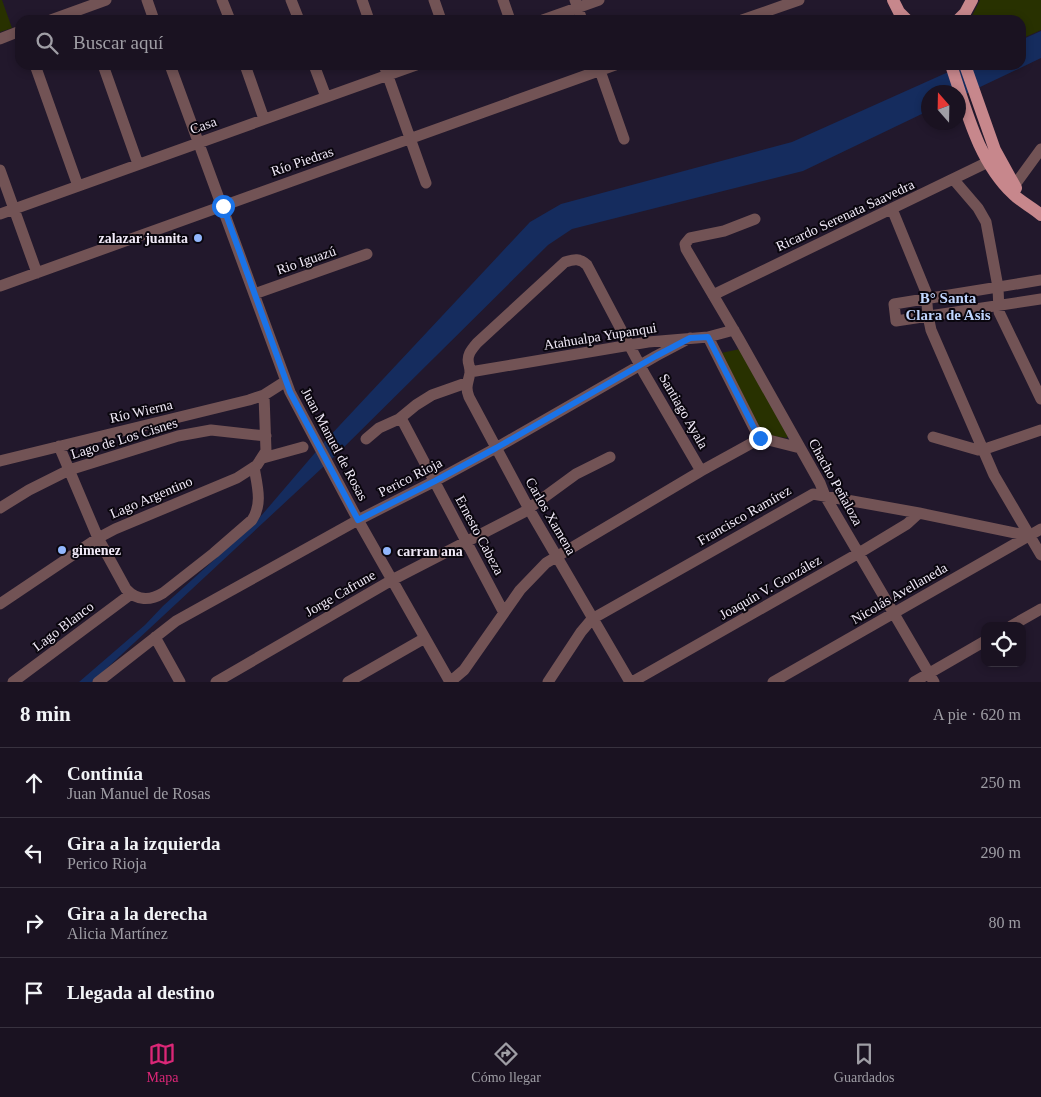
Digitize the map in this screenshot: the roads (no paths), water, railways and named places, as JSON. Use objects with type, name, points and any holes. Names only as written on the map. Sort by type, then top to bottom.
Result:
[{"type":"main road","points":[[963,15],[972,0]]},
{"type":"main road","points":[[893,1],[902,15]]},
{"type":"main road","points":[[952,70],[988,162],[1012,194],[1037,212]]},
{"type":"main road","points":[[967,70],[995,150],[1014,186],[1037,212]]},
{"type":"street","points":[[64,15],[106,0]]},
{"type":"street","points":[[146,0],[152,15]]},
{"type":"street","points":[[222,0],[228,15]]},
{"type":"street","points":[[292,0],[296,15]]},
{"type":"street","points":[[362,0],[367,15]]},
{"type":"street","points":[[434,0],[439,15]]},
{"type":"street","points":[[503,0],[508,15]]},
{"type":"street","points":[[553,15],[576,4],[599,0]]},
{"type":"street","points":[[754,15],[786,2],[799,0]]},
{"type":"street","points":[[83,8],[85,15]]},
{"type":"street","points":[[0,39],[15,33]]},
{"type":"street","points":[[38,70],[78,186]]},
{"type":"street","points":[[105,70],[138,164]]},
{"type":"street","name":"Juan Manuel de Rosas","points":[[172,70],[286,381],[329,467],[450,682]]},
{"type":"street","points":[[247,70],[264,119]]},
{"type":"street","points":[[316,70],[326,97]]},
{"type":"street","points":[[386,70],[426,183]]},
{"type":"street","name":"Casa","points":[[0,214],[326,97],[386,70]]},
{"type":"street","name":"Río Piedras","points":[[0,286],[411,139],[594,70]]},
{"type":"street","points":[[600,70],[624,139]]},
{"type":"street","points":[[1014,186],[1041,149]]},
{"type":"street","name":"Ricardo Serenata Saavedra","points":[[713,295],[988,162]]},
{"type":"street","points":[[0,170],[37,273]]},
{"type":"street","points":[[954,180],[975,204],[986,222],[998,287],[998,306],[1001,318],[1041,399]]},
{"type":"street","points":[[892,209],[926,292],[931,330],[982,450],[1000,487],[1041,555]]},
{"type":"street","name":"Chacho Peñaloza","points":[[755,219],[724,231],[690,238],[685,244],[686,249],[734,330],[820,483],[825,496],[932,678]]},
{"type":"street","name":"Rio Iguazú","points":[[254,294],[367,254]]},
{"type":"street","name":"Santiago Ayala","points":[[467,360],[468,355],[477,343],[566,262],[573,259],[583,261],[587,265],[641,366],[701,470]]},
{"type":"street","points":[[1041,280],[894,304],[896,321],[1041,299]]},
{"type":"street","name":"Atahualpa Yupanqui","points":[[366,439],[380,428],[401,418],[416,405],[432,395],[468,377],[648,342],[708,337],[734,330]]},
{"type":"street","points":[[708,337],[760,438]]},
{"type":"street","name":"Perico Rioja","points":[[98,682],[155,637],[192,612],[358,520],[496,448],[690,338]]},
{"type":"street","name":"Carlos Xamena","points":[[467,360],[468,377],[466,390],[469,398],[529,509],[592,619],[631,682]]},
{"type":"street","name":"Río Wierna","points":[[0,461],[233,405],[264,395],[286,381]]},
{"type":"street","points":[[263,458],[266,451],[264,395]]},
{"type":"street","name":"Ernesto Cabeza","points":[[401,418],[504,613]]},
{"type":"street","points":[[933,437],[982,450],[1041,430]]},
{"type":"street","name":"Lago de Los Cisnes","points":[[0,508],[29,490],[69,470],[161,441],[194,433],[219,431],[266,436]]},
{"type":"street","points":[[450,682],[464,670],[529,579],[546,563],[701,470],[760,438],[800,448]]},
{"type":"street","points":[[59,446],[98,538],[126,589],[131,594],[147,600],[163,593],[214,554],[252,520],[258,506],[254,467]]},
{"type":"street","points":[[263,458],[303,447]]},
{"type":"street","name":"Jorge Cafrune","points":[[216,682],[392,580],[529,509],[576,474],[610,457]]},
{"type":"street","name":"Lago Argentino","points":[[0,604],[115,528],[237,478],[254,467],[263,458]]},
{"type":"street","name":"Francisco Ramírez","points":[[548,682],[581,632],[592,619],[813,494],[1030,536]]},
{"type":"street","name":"Joaquín V. González","points":[[631,682],[859,554],[907,524],[919,513]]},
{"type":"street","name":"Nicolás Avellaneda","points":[[773,682],[1041,529]]},
{"type":"street","name":"Lago Blanco","points":[[13,682],[131,594]]},
{"type":"street","points":[[1018,622],[1041,609]]},
{"type":"street","points":[[155,637],[180,682]]},
{"type":"street","points":[[348,682],[425,638]]},
{"type":"street","points":[[914,682],[932,678],[981,644]]},
{"type":"water","points":[[1041,31],[1041,58],[1026,65],[1026,38]]},
{"type":"water","points":[[953,70],[1016,70],[966,94],[966,85],[921,85],[921,114],[803,171],[572,229],[548,245],[336,455],[92,682],[79,682],[145,625],[163,606],[255,523],[326,440],[530,222],[561,204],[792,142]]},
{"type":"place","name":"zalazar juanita","points":[[198,238]]},
{"type":"place","name":"gimenez","points":[[62,550]]},
{"type":"place","name":"carran ana","points":[[387,551]]},
{"type":"district","name":"B° Santa Clara de Asis","points":[[948,306]]}]
